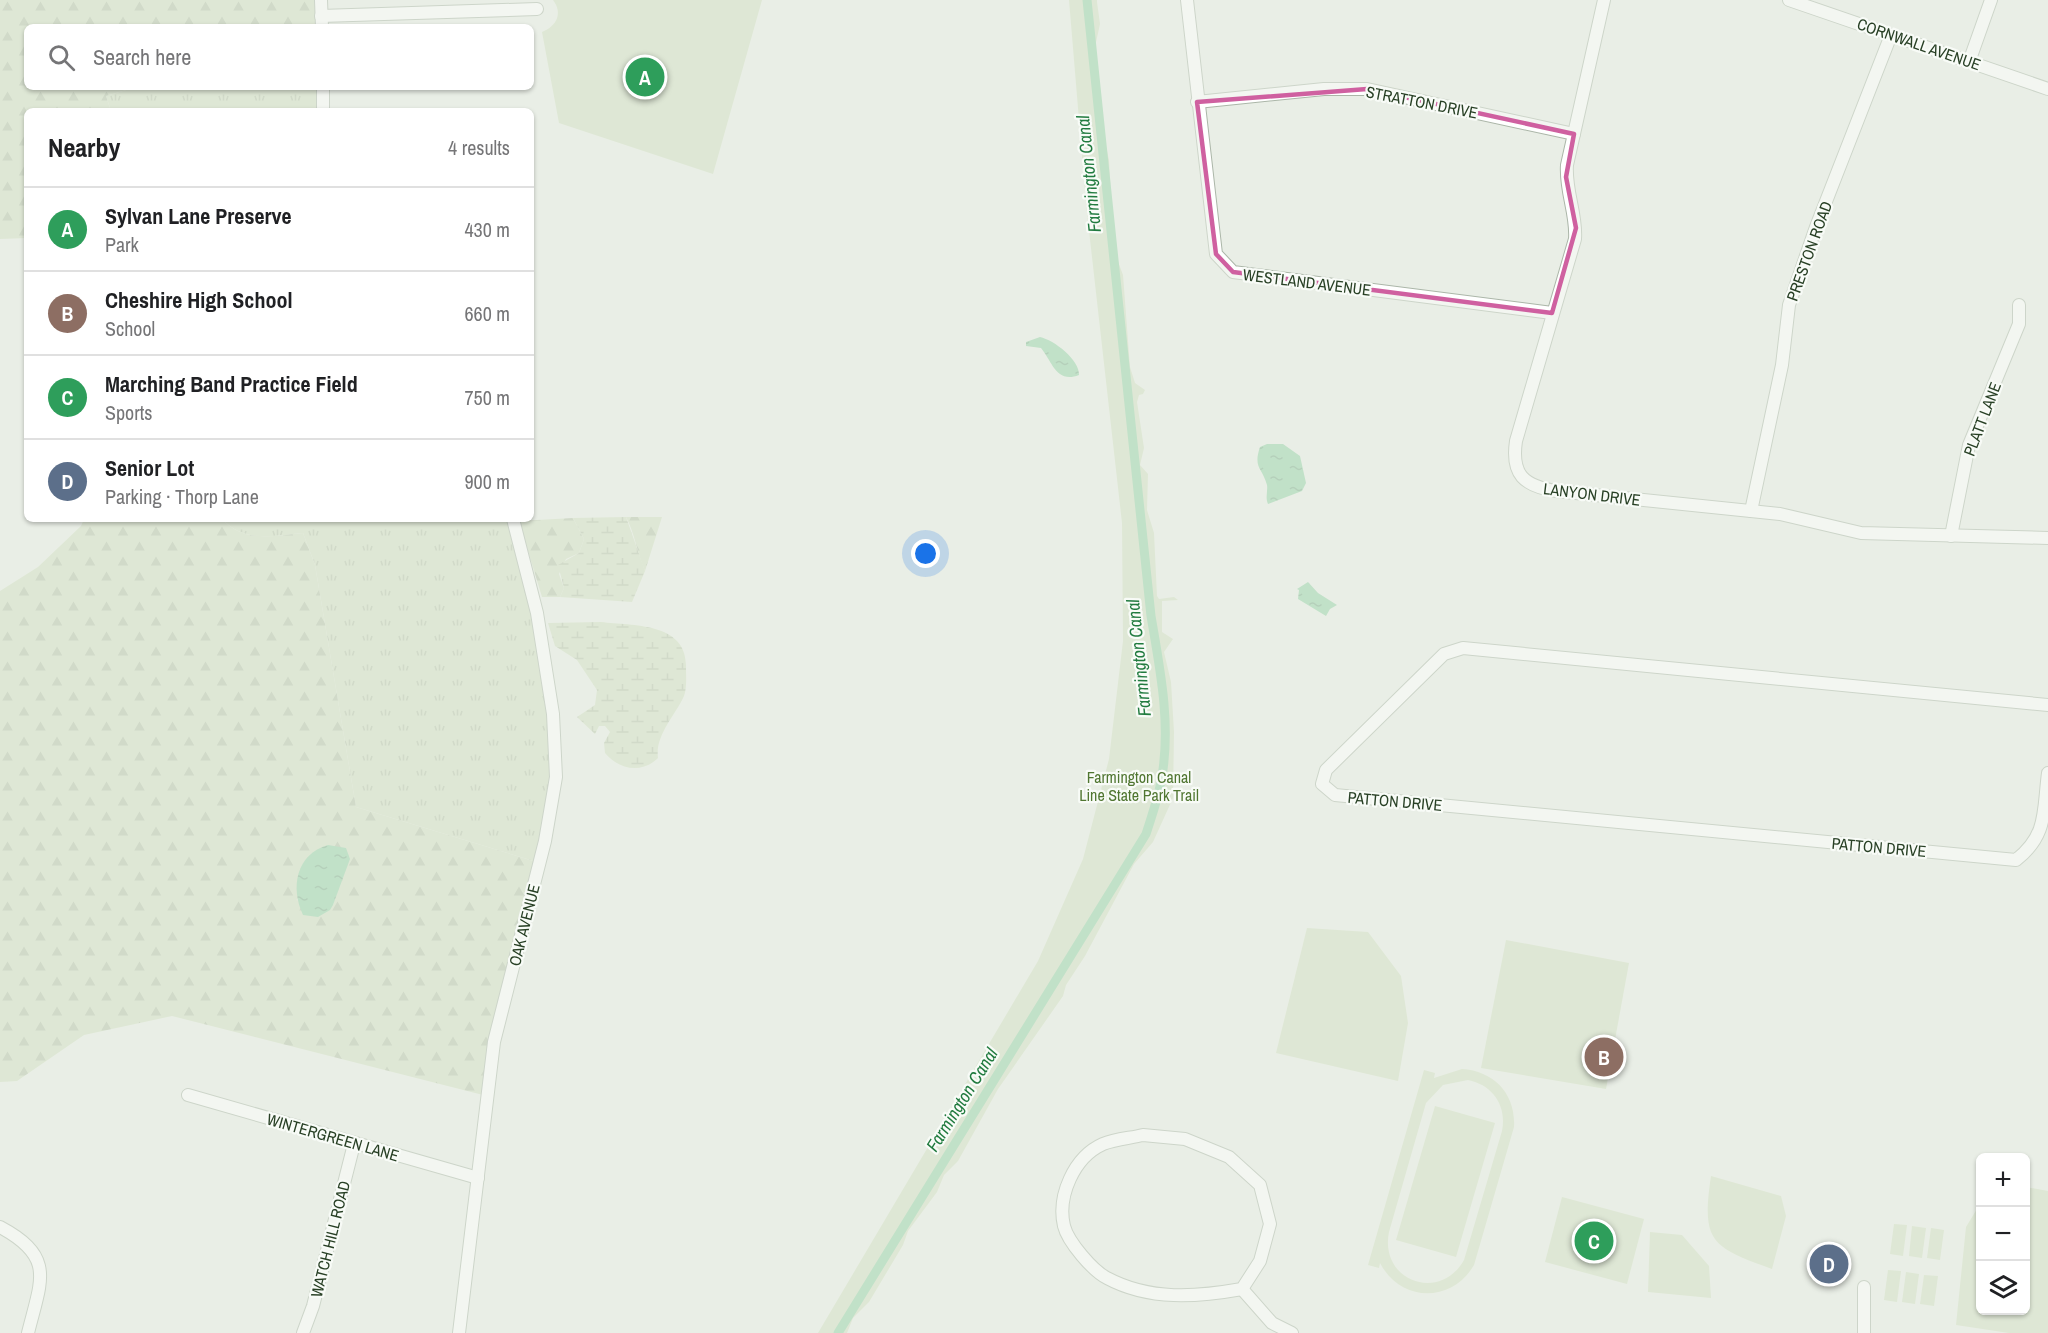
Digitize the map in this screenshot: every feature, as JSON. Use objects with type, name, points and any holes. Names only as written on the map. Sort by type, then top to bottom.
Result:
[{"type":"street","points":[[321,0],[322,21],[537,9]]},
{"type":"street","name":"WESTLAND AVENUE","points":[[1187,0],[1216,254],[1233,272],[1552,313]]},
{"type":"street","name":"LANYON DRIVE","points":[[1604,0],[1566,177],[1575,218],[1575,239],[1516,441],[1515,460],[1523,479],[1540,489],[1793,516],[1844,531],[2048,538]]},
{"type":"street","name":"CORNWALL AVENUE","points":[[1789,0],[2048,88]]},
{"type":"street","points":[[1969,62],[1991,0]]},
{"type":"street","name":"PRESTON ROAD","points":[[1751,511],[1782,365],[1789,305],[1816,227],[1891,35]]},
{"type":"street","name":"STRATTON DRIVE","points":[[1197,102],[1324,89],[1367,89],[1574,134]]},
{"type":"street","points":[[322,90],[323,108]]},
{"type":"street","name":"PLATT LANE","points":[[1951,536],[1969,445],[2019,324],[2019,305]]},
{"type":"street","name":"OAK AVENUE","points":[[459,1333],[494,1042],[545,841],[556,777],[553,714],[537,613],[514,522]]},
{"type":"street","name":"PATTON DRIVE","points":[[2048,705],[1463,648],[1444,654],[1326,770],[1322,784],[1335,795],[2016,860],[2033,846],[2041,829],[2048,773]]},
{"type":"street","name":"WINTERGREEN LANE","points":[[188,1095],[478,1178]]},
{"type":"street","points":[[1143,1135],[1185,1139],[1229,1157],[1260,1185],[1270,1224],[1260,1261],[1242,1289],[1209,1295],[1175,1296],[1142,1291],[1106,1278],[1077,1250],[1064,1226],[1064,1191],[1078,1165],[1102,1144],[1143,1135]]},
{"type":"street","name":"WATCH HILL ROAD","points":[[303,1333],[313,1306],[354,1144]]},
{"type":"street","points":[[0,1227],[22,1239],[38,1257],[41,1281],[28,1333]]},
{"type":"street","points":[[1864,1287],[1864,1333]]},
{"type":"street","points":[[1242,1289],[1272,1323],[1292,1333]]},
{"type":"highlighted area","points":[[1367,89],[1574,134],[1566,177],[1576,228],[1552,313],[1233,272],[1216,254],[1197,102]]},
{"type":"green space","points":[[0,0],[321,0],[322,24],[24,24],[24,90],[126,90],[106,96],[110,108],[24,108],[24,238],[0,239]]},
{"type":"green space","points":[[553,0],[762,0],[713,174],[559,123],[542,32],[557,19],[558,10]]},
{"type":"green space","name":"Farmington Canal Line State Park Trail","points":[[1069,0],[1097,0],[1100,24],[1095,47],[1109,160],[1114,251],[1123,275],[1130,367],[1135,383],[1145,390],[1139,395],[1137,402],[1144,448],[1140,465],[1148,474],[1147,510],[1154,533],[1157,596],[1159,599],[1174,597],[1178,600],[1162,601],[1162,632],[1173,639],[1164,652],[1171,682],[1174,732],[1173,798],[1153,842],[1134,864],[1085,956],[1066,985],[1063,996],[998,1089],[958,1161],[944,1175],[937,1192],[908,1231],[903,1245],[869,1302],[853,1318],[847,1333],[818,1333],[1038,961],[1083,859],[1109,759],[1123,641],[1122,523],[1086,204]]},
{"type":"green space","points":[[126,90],[323,90],[323,108],[110,108],[106,96]]},
{"type":"green space","points":[[626,517],[662,517],[645,571],[632,530]]},
{"type":"green space","points":[[626,517],[645,571],[632,602],[560,597],[564,588],[558,565],[579,553],[584,539],[573,518]]},
{"type":"green space","points":[[573,518],[584,539],[579,553],[566,559],[559,574],[564,588],[560,597],[542,597],[519,522],[534,522],[534,520]]},
{"type":"green space","points":[[83,522],[225,522],[249,535],[303,533],[315,565],[356,807],[540,863],[487,1096],[172,1016],[84,1035],[17,1081],[0,1082],[0,591],[38,567]],"holes":[[[340,882],[333,905],[296,900]]]},
{"type":"green space","points":[[225,522],[514,522],[537,613],[556,777],[540,863],[356,807],[315,565],[303,533],[260,536],[249,535]]},
{"type":"green space","points":[[601,622],[656,629],[668,634],[678,642],[684,653],[686,689],[684,696],[660,741],[658,758],[638,768],[617,763],[605,753],[604,743],[610,732],[605,726],[599,726],[595,734],[577,717],[595,705],[597,690],[577,660],[555,646],[548,623]]},
{"type":"green space","points":[[1307,928],[1368,932],[1401,976],[1408,1023],[1398,1081],[1276,1053]]},
{"type":"green space","points":[[1506,940],[1629,963],[1606,1089],[1481,1068]]},
{"type":"green space","points":[[1462,1069],[1484,1074],[1501,1086],[1507,1095],[1514,1115],[1514,1127],[1474,1265],[1465,1277],[1453,1286],[1440,1292],[1427,1293],[1400,1286],[1380,1263],[1379,1268],[1368,1265],[1424,1070],[1435,1073],[1434,1078]],"holes":[[[1468,1080],[1485,1087],[1496,1098],[1500,1105],[1503,1122],[1464,1260],[1453,1273],[1441,1281],[1427,1283],[1414,1280],[1402,1274],[1393,1263],[1388,1249],[1389,1232],[1426,1103],[1443,1085]]]},
{"type":"green space","points":[[1435,1106],[1495,1123],[1456,1257],[1396,1240]]},
{"type":"green space","points":[[1711,1176],[1781,1196],[1786,1216],[1772,1269],[1736,1255],[1715,1239],[1710,1229],[1708,1216]]},
{"type":"green space","points":[[2030,1188],[2048,1191],[2048,1333],[2009,1333],[1956,1325],[1966,1227],[1976,1211],[1976,1315],[2030,1315]]},
{"type":"green space","points":[[1562,1197],[1644,1219],[1627,1284],[1545,1262]]},
{"type":"green space","points":[[1894,1224],[1907,1225],[1903,1256],[1890,1254]]},
{"type":"green space","points":[[1912,1226],[1926,1228],[1922,1258],[1909,1256]]},
{"type":"green space","points":[[1931,1228],[1944,1230],[1940,1260],[1927,1258]]},
{"type":"green space","points":[[1650,1232],[1682,1235],[1709,1266],[1711,1298],[1648,1292]]},
{"type":"green space","points":[[1888,1270],[1901,1271],[1897,1302],[1884,1300]]},
{"type":"green space","points":[[1906,1272],[1919,1274],[1915,1304],[1902,1302]]},
{"type":"green space","points":[[1924,1275],[1938,1276],[1934,1306],[1920,1304]]},
{"type":"water","points":[[1040,337],[1052,342],[1071,357],[1079,375],[1071,377],[1060,374],[1041,348],[1026,346],[1026,342]]},
{"type":"water","points":[[1267,444],[1283,444],[1300,456],[1306,483],[1302,491],[1268,504],[1267,485],[1257,459],[1260,447]]},
{"type":"water","points":[[1308,582],[1318,593],[1337,605],[1330,609],[1326,616],[1298,599],[1299,590],[1297,589]]},
{"type":"water","points":[[328,845],[346,848],[350,859],[330,910],[318,917],[303,915],[297,894],[299,873],[309,856],[317,849]]},
{"type":"waterway","name":"Farmington Canal","points":[[838,1333],[1146,834],[1161,783],[1165,716],[1151,616],[1087,0]]},
{"type":"place","name":"Sylvan Lane Preserve","points":[[645,77]]},
{"type":"place","name":"Cheshire High School","points":[[1604,1057]]},
{"type":"place","name":"Marching Band Practice Field","points":[[1594,1241]]},
{"type":"place","name":"Senior Lot","points":[[1829,1264]]}]
